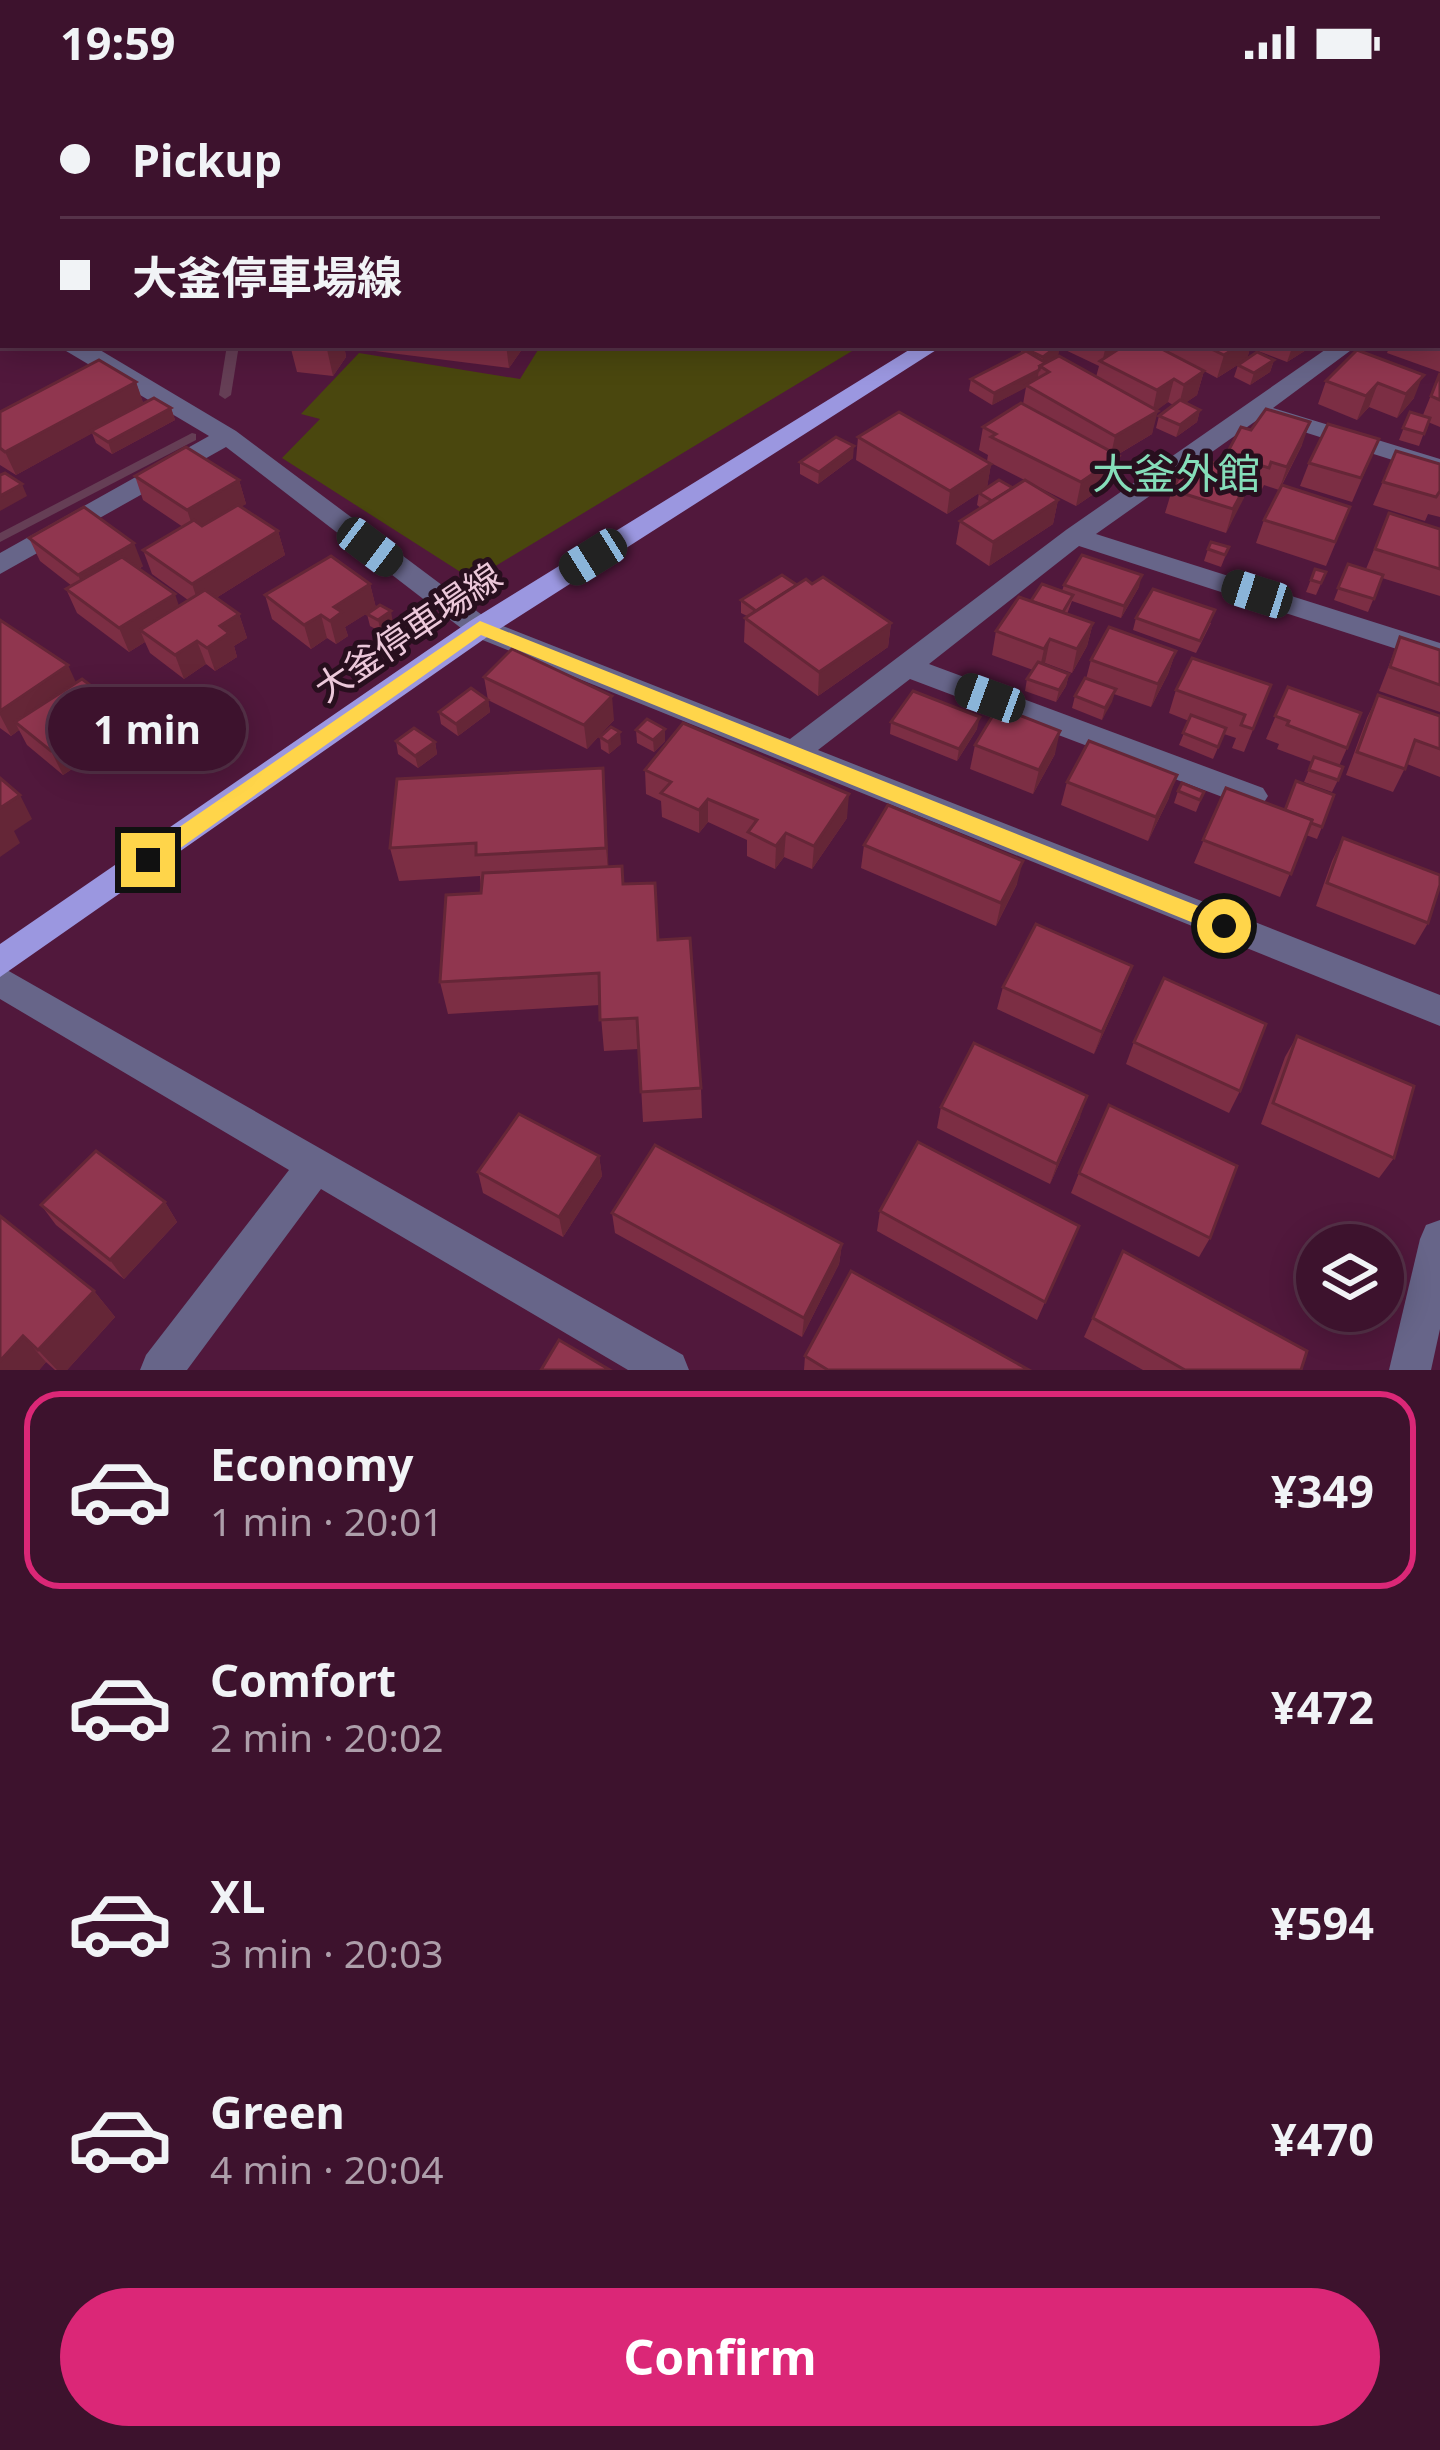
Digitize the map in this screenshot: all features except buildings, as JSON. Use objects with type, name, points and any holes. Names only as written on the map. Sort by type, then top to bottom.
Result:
[{"type":"main road","name":"大釜停車場線","points":[[0,963],[480,628],[928,348]]},
{"type":"street","points":[[76,348],[227,436],[480,628],[1440,1011]]},
{"type":"street","points":[[791,755],[1075,536],[1343,348]]},
{"type":"street","points":[[1252,409],[1440,466]]},
{"type":"street","points":[[0,566],[227,436]]},
{"type":"street","points":[[1075,536],[1440,653]]},
{"type":"street","points":[[903,665],[1252,796]]},
{"type":"street","points":[[0,981],[668,1370]]},
{"type":"street","points":[[161,1370],[316,1165]]},
{"type":"street","points":[[1410,1370],[1440,1239]]},
{"type":"shaded area","points":[[539,348],[857,348],[479,576],[462,573],[282,458],[320,419],[301,414],[359,353],[520,379]]},
{"type":"waterway","points":[[225,395],[233,348]]},
{"type":"waterway","points":[[0,538],[192,437]]},
{"type":"district","name":"大釜外館","points":[[1176,474]]},
{"type":"route","points":[[148,860],[480,628],[1224,926]]}]
